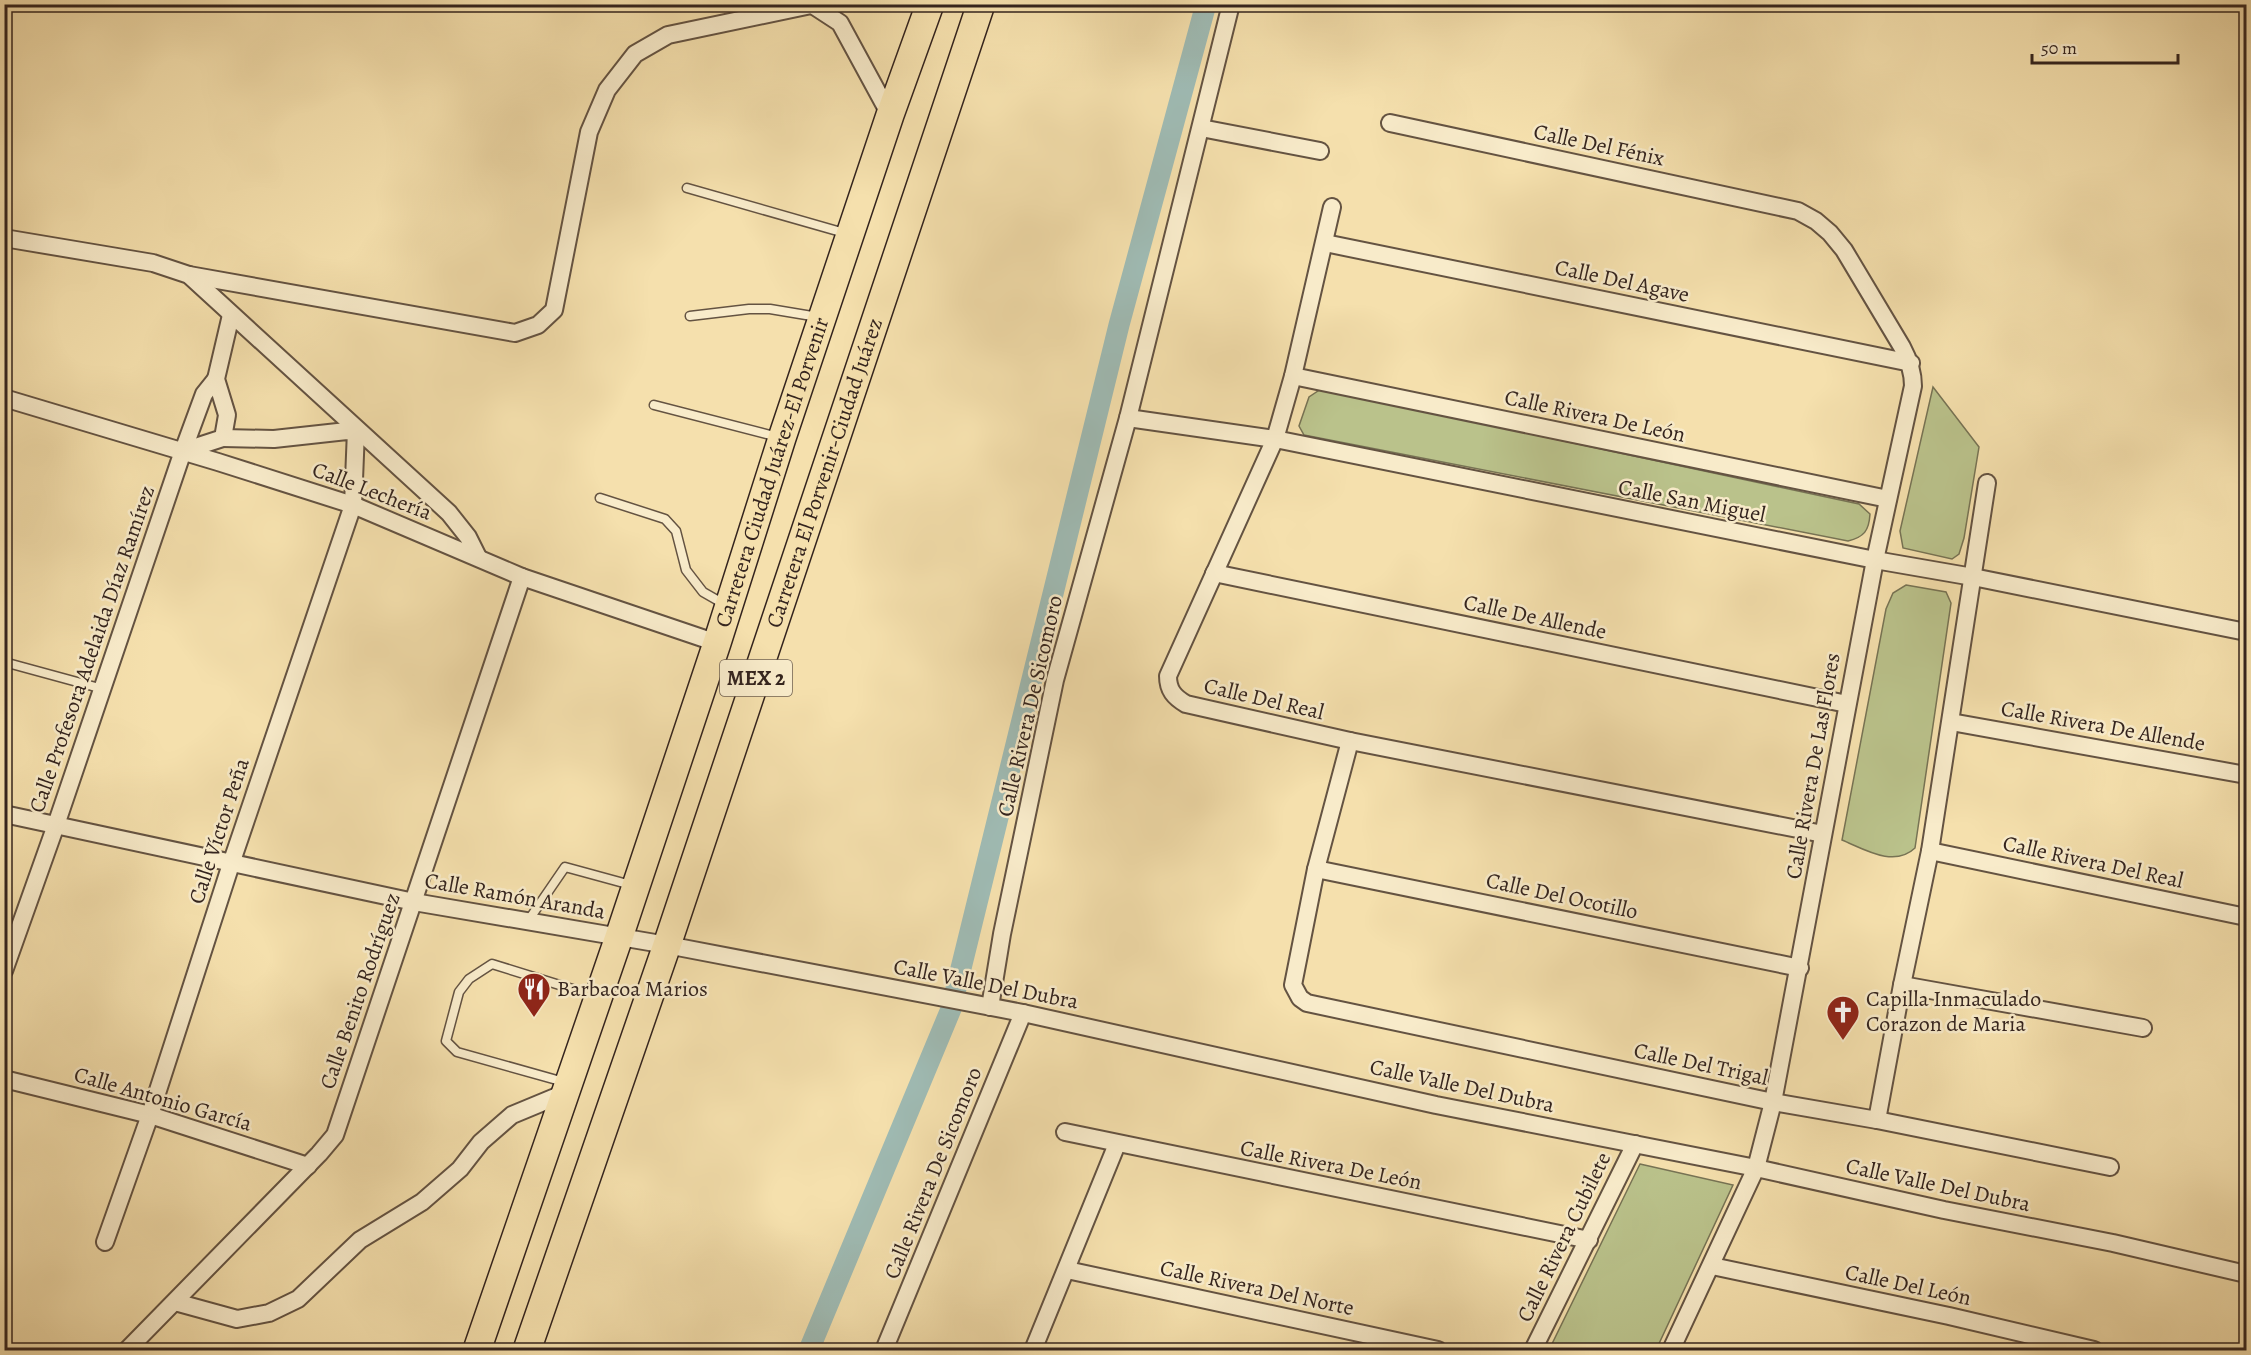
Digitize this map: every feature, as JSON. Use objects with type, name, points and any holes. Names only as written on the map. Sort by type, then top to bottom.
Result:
[{"type":"main road","name":"Carretera Ciudad Juárez-El Porvenir","points":[[477,1350],[599,997],[850,234],[930,4]]},
{"type":"main road","name":"Carretera El Porvenir-Ciudad Juárez","points":[[527,1350],[667,945],[981,4]]},
{"type":"street","name":"Calle Rivera De Sicomoro","points":[[982,1006],[1002,934],[1055,680],[1128,418],[1231,4]]},
{"type":"street","points":[[4,238],[153,263],[189,275],[515,333],[538,325],[554,310],[588,132],[607,90],[636,54],[668,35],[815,5],[840,23],[890,115]]},
{"type":"street","name":"Calle Del Fénix","points":[[1390,123],[1798,211]]},
{"type":"street","points":[[1201,128],[1320,151]]},
{"type":"street","name":"Calle Del Real","points":[[1332,207],[1293,376],[1275,439],[1168,676],[1171,692],[1186,704],[1350,741],[1823,834]]},
{"type":"street","name":"Calle Rivera De Las Flores","points":[[1671,1350],[1756,1168],[1773,1102],[1875,560],[1913,386],[1911,363],[1844,250],[1816,221],[1798,211]]},
{"type":"street","name":"Calle Del Agave","points":[[1325,243],[1911,363]]},
{"type":"street","points":[[189,275],[449,513],[468,537],[478,557]]},
{"type":"street","points":[[224,438],[227,415],[216,379],[231,315]]},
{"type":"street","name":"Calle Rivera De León","points":[[1293,376],[1888,500]]},
{"type":"street","name":"Calle Profesora Adelaida Díaz Ramírez","points":[[4,971],[103,689],[183,451],[204,394],[216,379]]},
{"type":"street","name":"Calle Lechería","points":[[4,398],[353,505],[522,577],[717,643]]},
{"type":"street","name":"Calle San Miguel","points":[[1128,418],[1275,439],[1875,560],[1973,577],[2247,632]]},
{"type":"street","points":[[183,451],[224,438],[274,439],[356,430]]},
{"type":"street","name":"Calle Víctor Peña","points":[[105,1242],[150,1115],[232,861],[353,505],[356,430]]},
{"type":"street","points":[[1877,1120],[1902,984],[1930,852],[1987,483]]},
{"type":"street","name":"Calle De Allende","points":[[1214,573],[1847,704]]},
{"type":"street","name":"Calle Benito Rodríguez","points":[[127,1350],[308,1166],[335,1135],[522,577]]},
{"type":"street","name":"Calle Rivera De Allende","points":[[1951,722],[2247,775]]},
{"type":"street","points":[[1316,869],[1350,741]]},
{"type":"street","name":"Calle Ramón Aranda","points":[[4,814],[232,861],[414,902],[667,945]]},
{"type":"street","name":"Calle Rivera Del Real","points":[[1930,852],[2247,917]]},
{"type":"street","name":"Calle Del Ocotillo","points":[[1316,869],[1800,968]]},
{"type":"street","name":"Calle Del Trigal","points":[[1316,869],[1293,985],[1300,998],[1307,1003],[1773,1102],[1877,1120],[2110,1167]]},
{"type":"street","name":"Calle Valle Del Dubra","points":[[667,945],[938,998],[1023,1012],[1436,1105],[1756,1168],[1944,1210],[2113,1243],[2247,1274]]},
{"type":"street","points":[[1902,984],[2143,1028]]},
{"type":"street","name":"Calle Rivera De Sicomoro","points":[[884,1350],[1023,1012]]},
{"type":"street","name":"Calle Antonio García","points":[[4,1078],[150,1115],[308,1166]]},
{"type":"street","points":[[175,1302],[237,1319],[268,1313],[298,1299],[360,1240],[430,1196],[460,1169],[481,1142],[512,1115],[567,1088]]},
{"type":"street","name":"Calle Rivera De León","points":[[1065,1132],[1589,1240]]},
{"type":"street","points":[[1033,1350],[1117,1144]]},
{"type":"street","name":"Calle Rivera Cubilete","points":[[1533,1350],[1635,1144]]},
{"type":"street","name":"Calle Del León","points":[[1712,1266],[1949,1316],[2094,1350]]},
{"type":"street","name":"Calle Rivera Del Norte","points":[[1067,1270],[1438,1350]]},
{"type":"lane","points":[[687,188],[850,234]]},
{"type":"lane","points":[[690,316],[748,309],[770,309],[822,318]]},
{"type":"lane","points":[[654,405],[782,438]]},
{"type":"lane","points":[[600,498],[665,519],[676,531],[686,570],[703,592],[729,607]]},
{"type":"lane","points":[[4,662],[103,689]]},
{"type":"lane","points":[[528,921],[565,867],[636,887]]},
{"type":"lane","points":[[567,1088],[458,1052],[446,1041],[459,992],[469,979],[492,964],[599,997]]},
{"type":"green space","points":[[1933,387],[1979,447],[1964,538],[1959,554],[1952,559],[1903,548],[1900,531]]},
{"type":"green space","points":[[1321,389],[1859,504],[1870,514],[1868,525],[1862,535],[1848,541],[1304,435],[1299,426],[1309,397]]},
{"type":"green space","points":[[1906,585],[1946,592],[1951,603],[1915,848],[1907,854],[1888,857],[1869,852],[1842,840],[1886,609],[1893,593]]},
{"type":"green space","points":[[1640,1164],[1733,1185],[1656,1350],[1549,1350]]},
{"type":"waterway","points":[[809,1350],[951,1009],[1119,325],[1206,4]]},
{"type":"place","name":"Barbacoa Marios","points":[[534,1018]]},
{"type":"place","name":"Capilla Inmaculado Corazon de Maria","points":[[1843,1041]]}]
